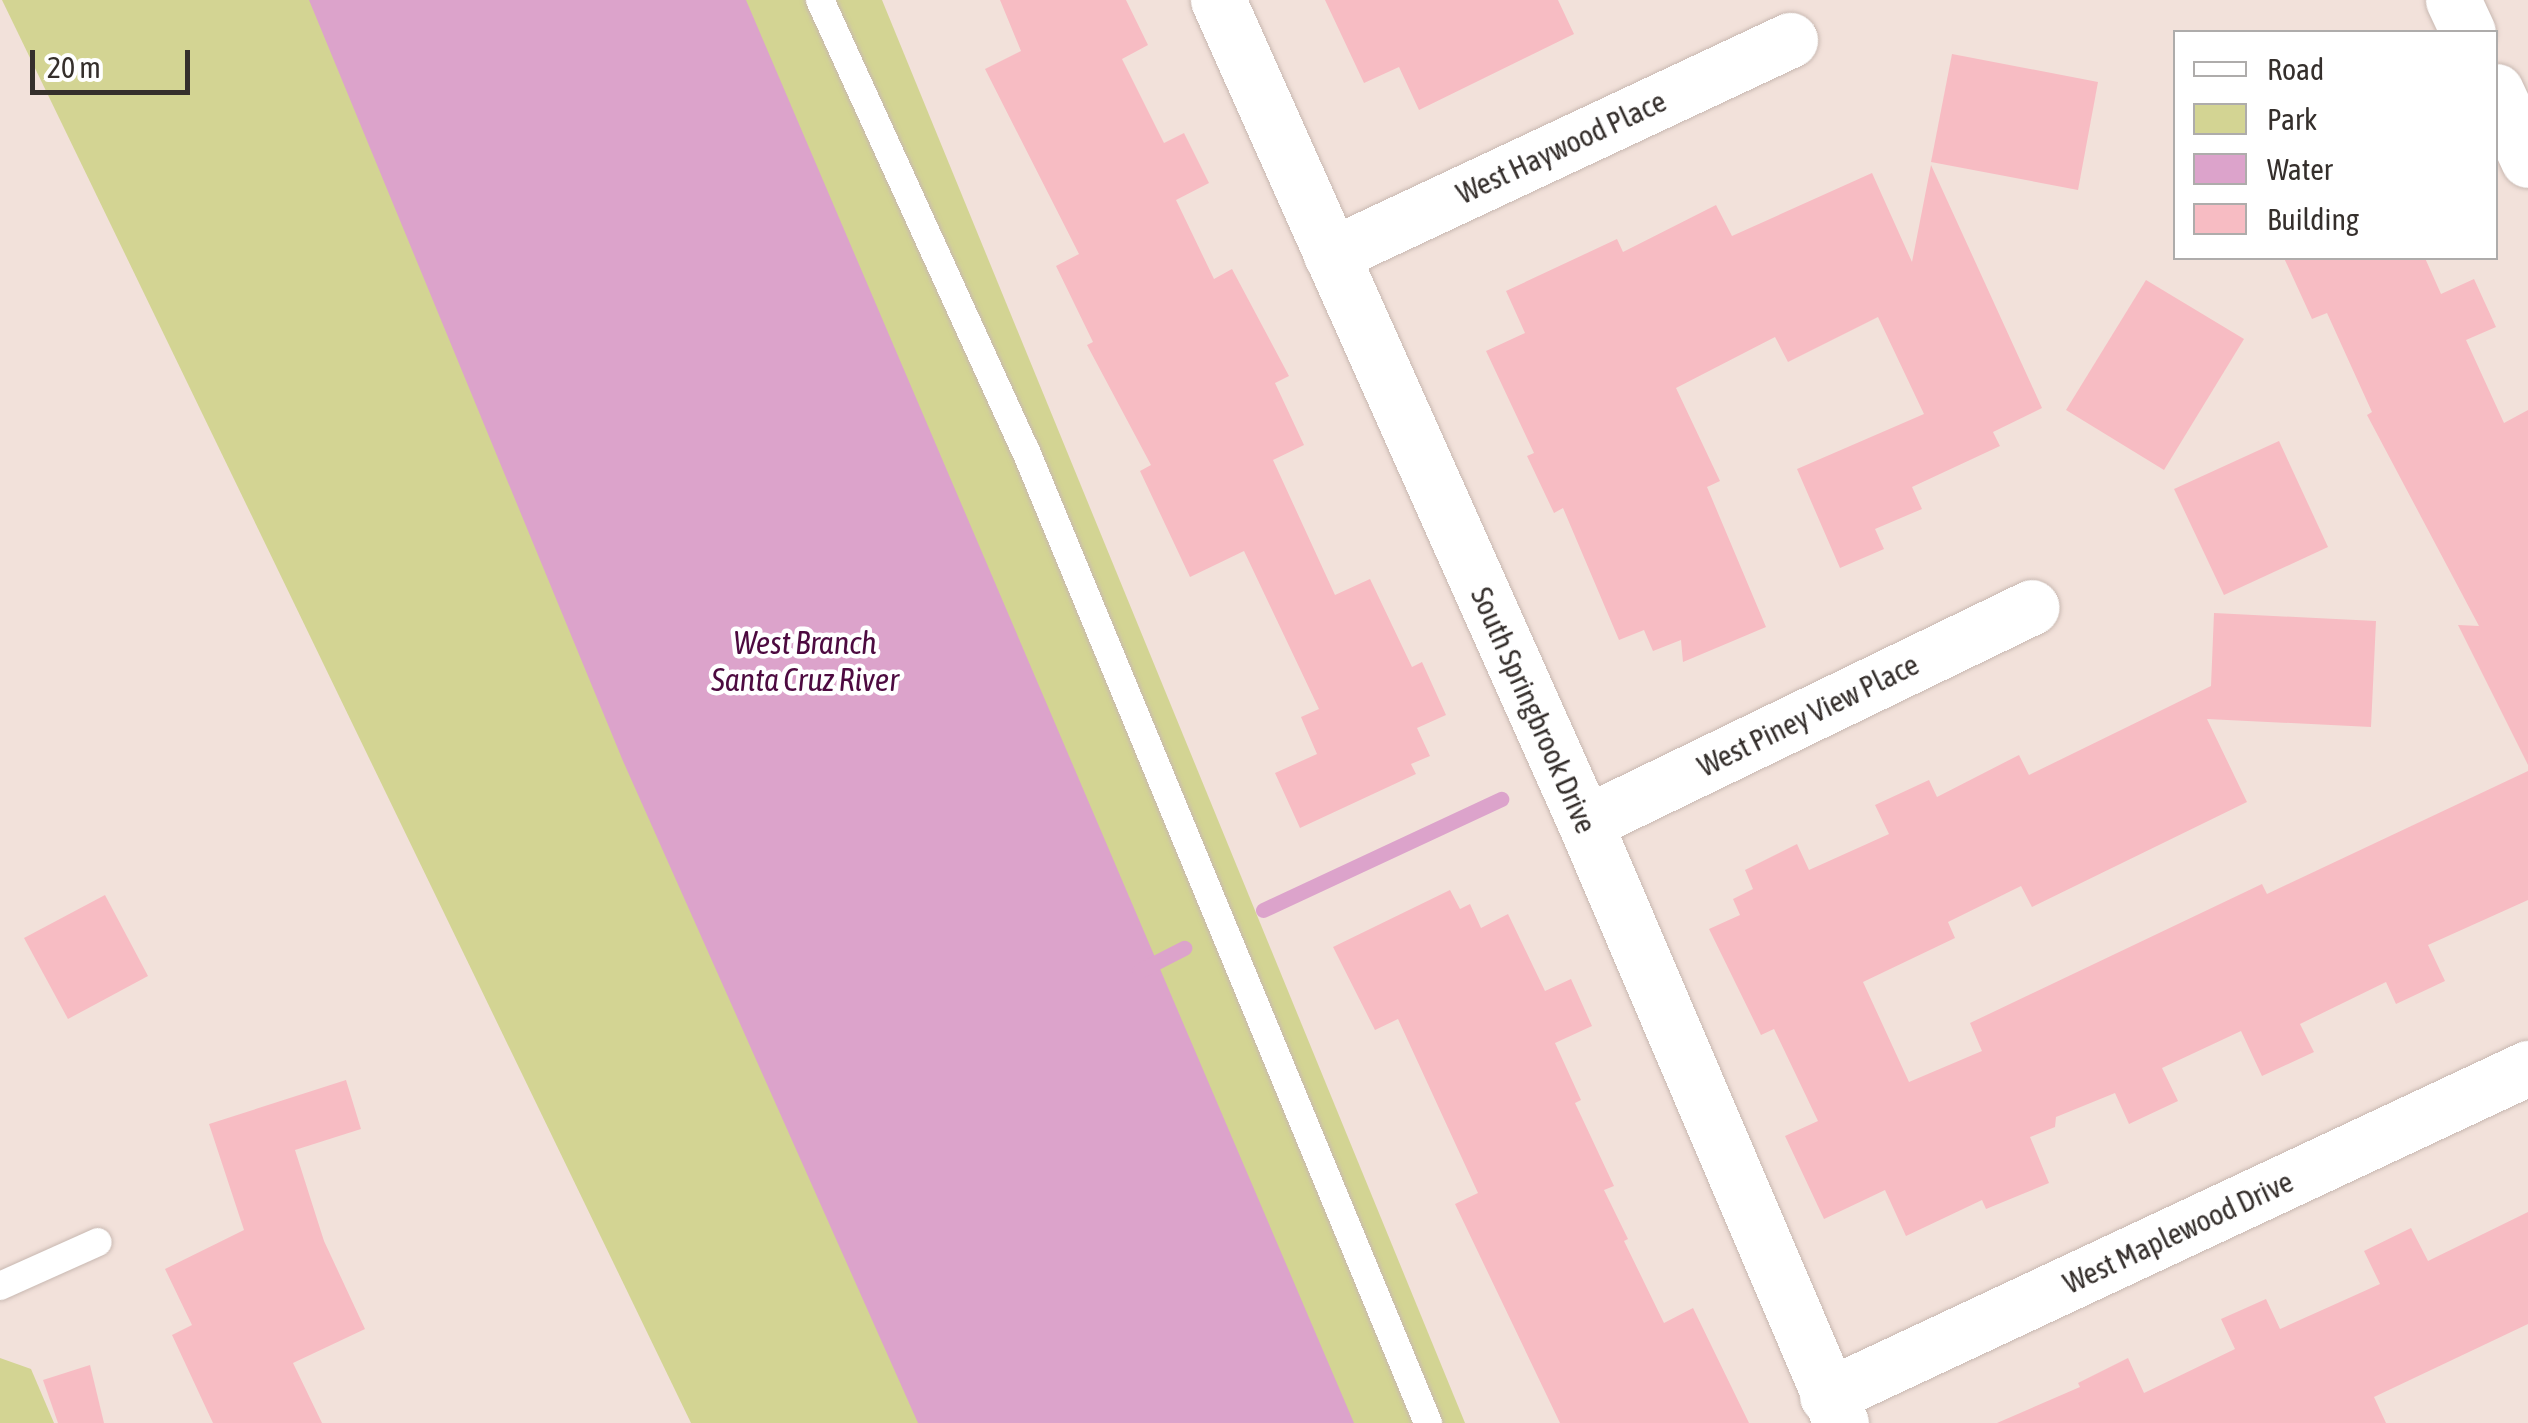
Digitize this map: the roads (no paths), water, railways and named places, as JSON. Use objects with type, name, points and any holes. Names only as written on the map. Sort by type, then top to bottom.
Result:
[{"type":"street","name":"South Springbrook Drive","points":[[1218,0],[1584,823],[1834,1409]]},
{"type":"street","points":[[2453,0],[2467,30]]},
{"type":"street","name":"West Haywood Place","points":[[1331,255],[1790,40]]},
{"type":"street","points":[[2498,95],[2528,160]]},
{"type":"street","name":"West Piney View Place","points":[[1584,823],[2032,607]]},
{"type":"street","name":"West Maplewood Drive","points":[[1834,1409],[2528,1068]]},
{"type":"lane","points":[[820,0],[1025,449],[1428,1423]]},
{"type":"lane","points":[[0,1286],[98,1242]]},
{"type":"water","name":"West Branch Santa Cruz River","points":[[309,0],[746,0],[1354,1423],[918,1423],[623,761]]},
{"type":"waterway","points":[[1263,910],[1501,799]]},
{"type":"waterway","points":[[1139,971],[1184,948]]}]
